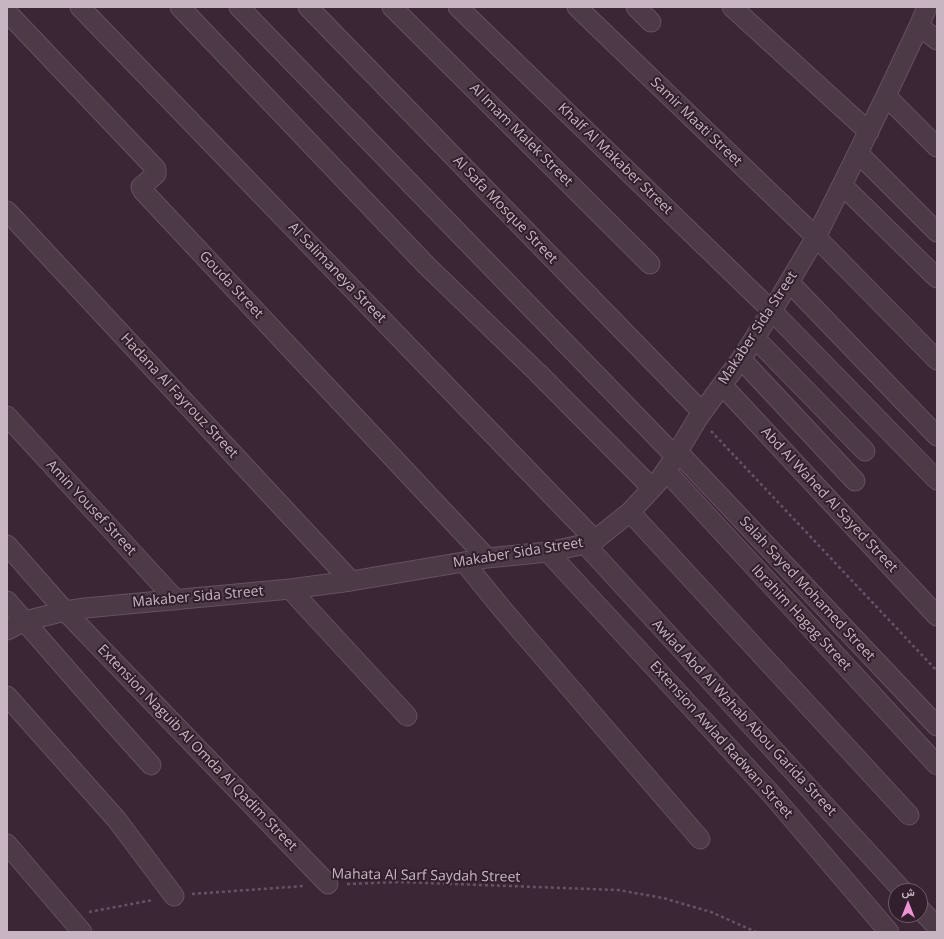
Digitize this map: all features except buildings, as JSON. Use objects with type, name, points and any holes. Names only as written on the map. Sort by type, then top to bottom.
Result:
[{"type":"street","name":"Al Salimaneya Street","points":[[80,7],[590,542]]},
{"type":"street","points":[[180,7],[426,265],[538,373],[652,488]]},
{"type":"street","points":[[239,7],[673,460]]},
{"type":"street","name":"Al Safa Mosque Street","points":[[308,7],[700,415]]},
{"type":"street","name":"Al Imam Malek Street","points":[[392,7],[650,264]]},
{"type":"street","name":"Khalf Al Makaber Street","points":[[458,7],[772,311],[937,480]]},
{"type":"street","name":"Samir Maati Street","points":[[577,7],[816,237],[937,360]]},
{"type":"street","points":[[636,7],[651,22]]},
{"type":"street","points":[[732,7],[869,132]]},
{"type":"street","name":"Makaber Sida Street","points":[[7,630],[25,621],[65,611],[290,589],[351,581],[487,558],[548,552],[590,542],[630,512],[652,488],[673,460],[700,415],[741,359],[772,311],[816,237],[869,132],[919,26],[926,7]]},
{"type":"street","name":"Gouda Street","points":[[7,12],[156,169],[156,174],[141,187],[142,191],[487,558]]},
{"type":"street","points":[[919,26],[937,40]]},
{"type":"street","points":[[886,96],[937,147]]},
{"type":"street","points":[[858,153],[937,232]]},
{"type":"street","points":[[842,185],[937,278]]},
{"type":"street","name":"Hadana Al Fayrouz Street","points":[[7,211],[351,581]]},
{"type":"street","points":[[789,282],[937,436]]},
{"type":"street","points":[[755,338],[865,451]]},
{"type":"street","points":[[741,359],[855,481]]},
{"type":"street","name":"Abd Al Wahed Al Sayed Street","points":[[722,385],[937,616]]},
{"type":"street","name":"Amin Yousef Street","points":[[7,416],[176,600]]},
{"type":"street","name":"Salah Sayed Mohamed Street","points":[[673,460],[937,726]]},
{"type":"street","name":"Ibrahim Hagag Street","points":[[673,460],[937,765]]},
{"type":"street","points":[[630,512],[909,814]]},
{"type":"street","name":"Awlad Abd Al Wahab Abou Garida Street","points":[[590,542],[897,883]]},
{"type":"street","name":"Extension Naguib Al Omda Al Qadim Street","points":[[7,545],[65,611],[328,884]]},
{"type":"street","name":"Extension Awlad Radwan Street","points":[[548,552],[773,796],[889,932]]},
{"type":"street","points":[[464,562],[503,610],[700,839]]},
{"type":"street","points":[[290,589],[407,716]]},
{"type":"street","points":[[7,601],[151,765]]},
{"type":"street","points":[[7,696],[118,820],[174,896]]},
{"type":"street","points":[[7,844],[82,932]]},
{"type":"street","points":[[928,917],[937,927]]},
{"type":"path","points":[[700,415],[937,670]]},
{"type":"path","name":"Mahata Al Sarf Saydah Street","points":[[68,916],[174,896],[328,884],[400,882],[618,890],[663,898],[711,912],[756,932]]}]
